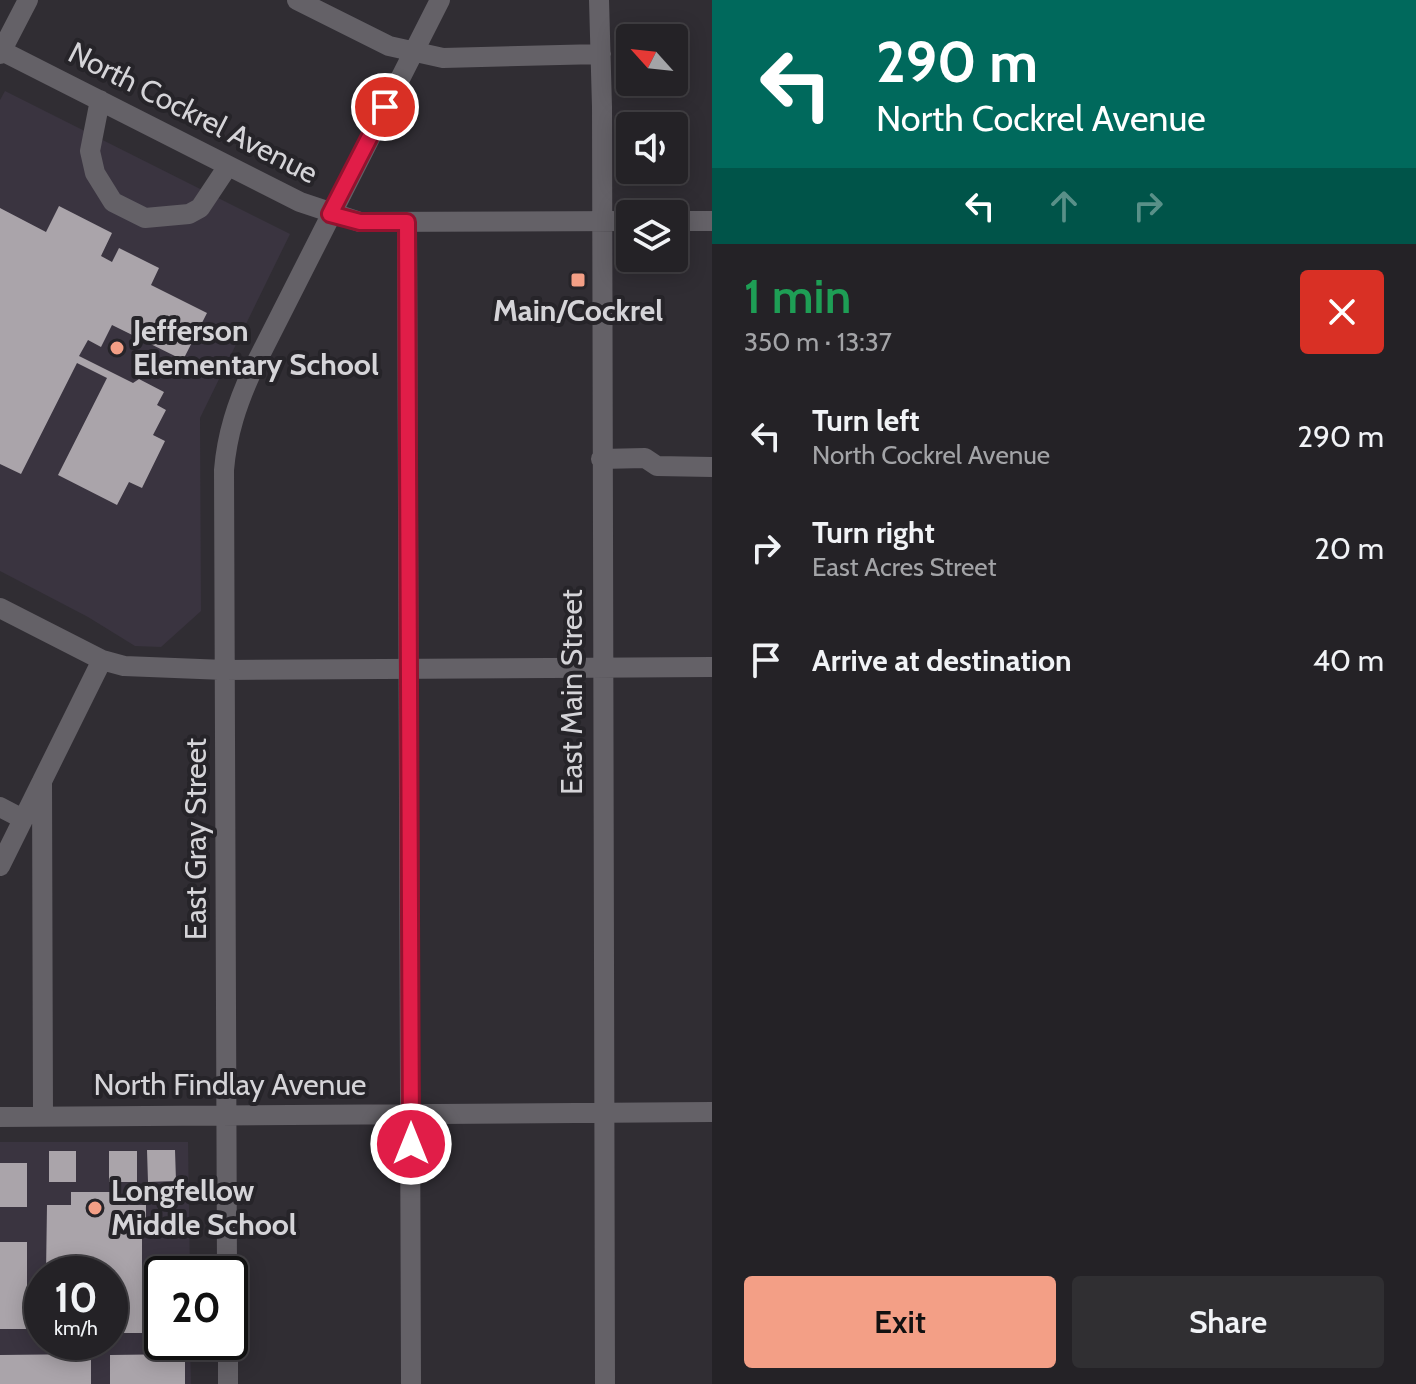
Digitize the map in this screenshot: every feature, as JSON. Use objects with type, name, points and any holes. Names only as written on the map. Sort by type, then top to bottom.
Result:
[{"type":"street","points":[[1,51],[28,0]]},
{"type":"street","points":[[297,0],[389,46],[443,58],[601,54]]},
{"type":"street","name":"East Gray Street","points":[[227,1256],[224,470],[229,430],[236,404],[440,0]]},
{"type":"street","name":"East Main Street","points":[[599,0],[605,1384]]},
{"type":"street","name":"North Cockrel Avenue","points":[[1,51],[300,202],[330,214],[360,222],[616,221]]},
{"type":"street","points":[[100,100],[90,151],[95,173],[113,202],[145,218],[189,214],[200,208],[228,166]]},
{"type":"street","points":[[688,221],[712,221]]},
{"type":"street","points":[[407,222],[411,1384]]},
{"type":"street","points":[[601,459],[645,458],[657,466],[712,467]]},
{"type":"street","points":[[0,608],[102,660],[124,666],[225,670],[712,667]]},
{"type":"street","points":[[0,866],[102,660]]},
{"type":"street","points":[[42,781],[43,1116]]},
{"type":"street","points":[[0,807],[23,819]]},
{"type":"street","name":"North Findlay Avenue","points":[[0,1117],[712,1112]]},
{"type":"street","points":[[228,1360],[228,1384]]},
{"type":"shaded area","name":"Jefferson Elementary School","points":[[5,91],[290,234],[200,418],[201,611],[161,647],[135,646],[88,617],[0,571],[0,100]]},
{"type":"shaded area","name":"Longfellow Middle School","points":[[0,1142],[188,1142],[190,1256],[144,1256],[144,1360],[190,1360],[191,1384],[0,1384]]},
{"type":"building","points":[[59,206],[112,233],[101,256],[112,262],[119,248],[159,268],[151,285],[207,313],[183,360],[112,325],[101,347],[88,340],[79,356],[133,383],[139,379],[164,392],[157,405],[166,410],[153,435],[165,441],[142,488],[129,482],[117,505],[58,475],[107,378],[77,363],[21,474],[0,464],[0,208],[46,232]]},
{"type":"building","points":[[147,1150],[175,1150],[176,1181],[148,1182]]},
{"type":"building","points":[[49,1151],[76,1151],[76,1182],[49,1182]]},
{"type":"building","points":[[109,1151],[137,1151],[137,1182],[109,1182]]},
{"type":"building","points":[[0,1163],[27,1163],[27,1207],[0,1207]]},
{"type":"building","points":[[71,1192],[120,1192],[120,1205],[146,1205],[146,1220],[142,1220],[144,1333],[128,1333],[128,1256],[46,1256],[47,1205],[71,1205]]},
{"type":"building","points":[[0,1242],[27,1242],[27,1256],[24,1256],[24,1329],[0,1329]]},
{"type":"building","points":[[0,1355],[24,1355],[24,1360],[91,1360],[91,1384],[0,1384]]},
{"type":"building","points":[[128,1355],[144,1355],[144,1360],[185,1360],[185,1384],[110,1384],[110,1360],[128,1360]]},
{"type":"place","name":"Main/Cockrel","points":[[578,280]]},
{"type":"place","name":"Jefferson Elementary School","points":[[117,348]]},
{"type":"place","name":"Longfellow Middle School","points":[[95,1208]]},
{"type":"route","points":[[385,107],[330,214],[360,222],[407,222],[411,1144]]}]
